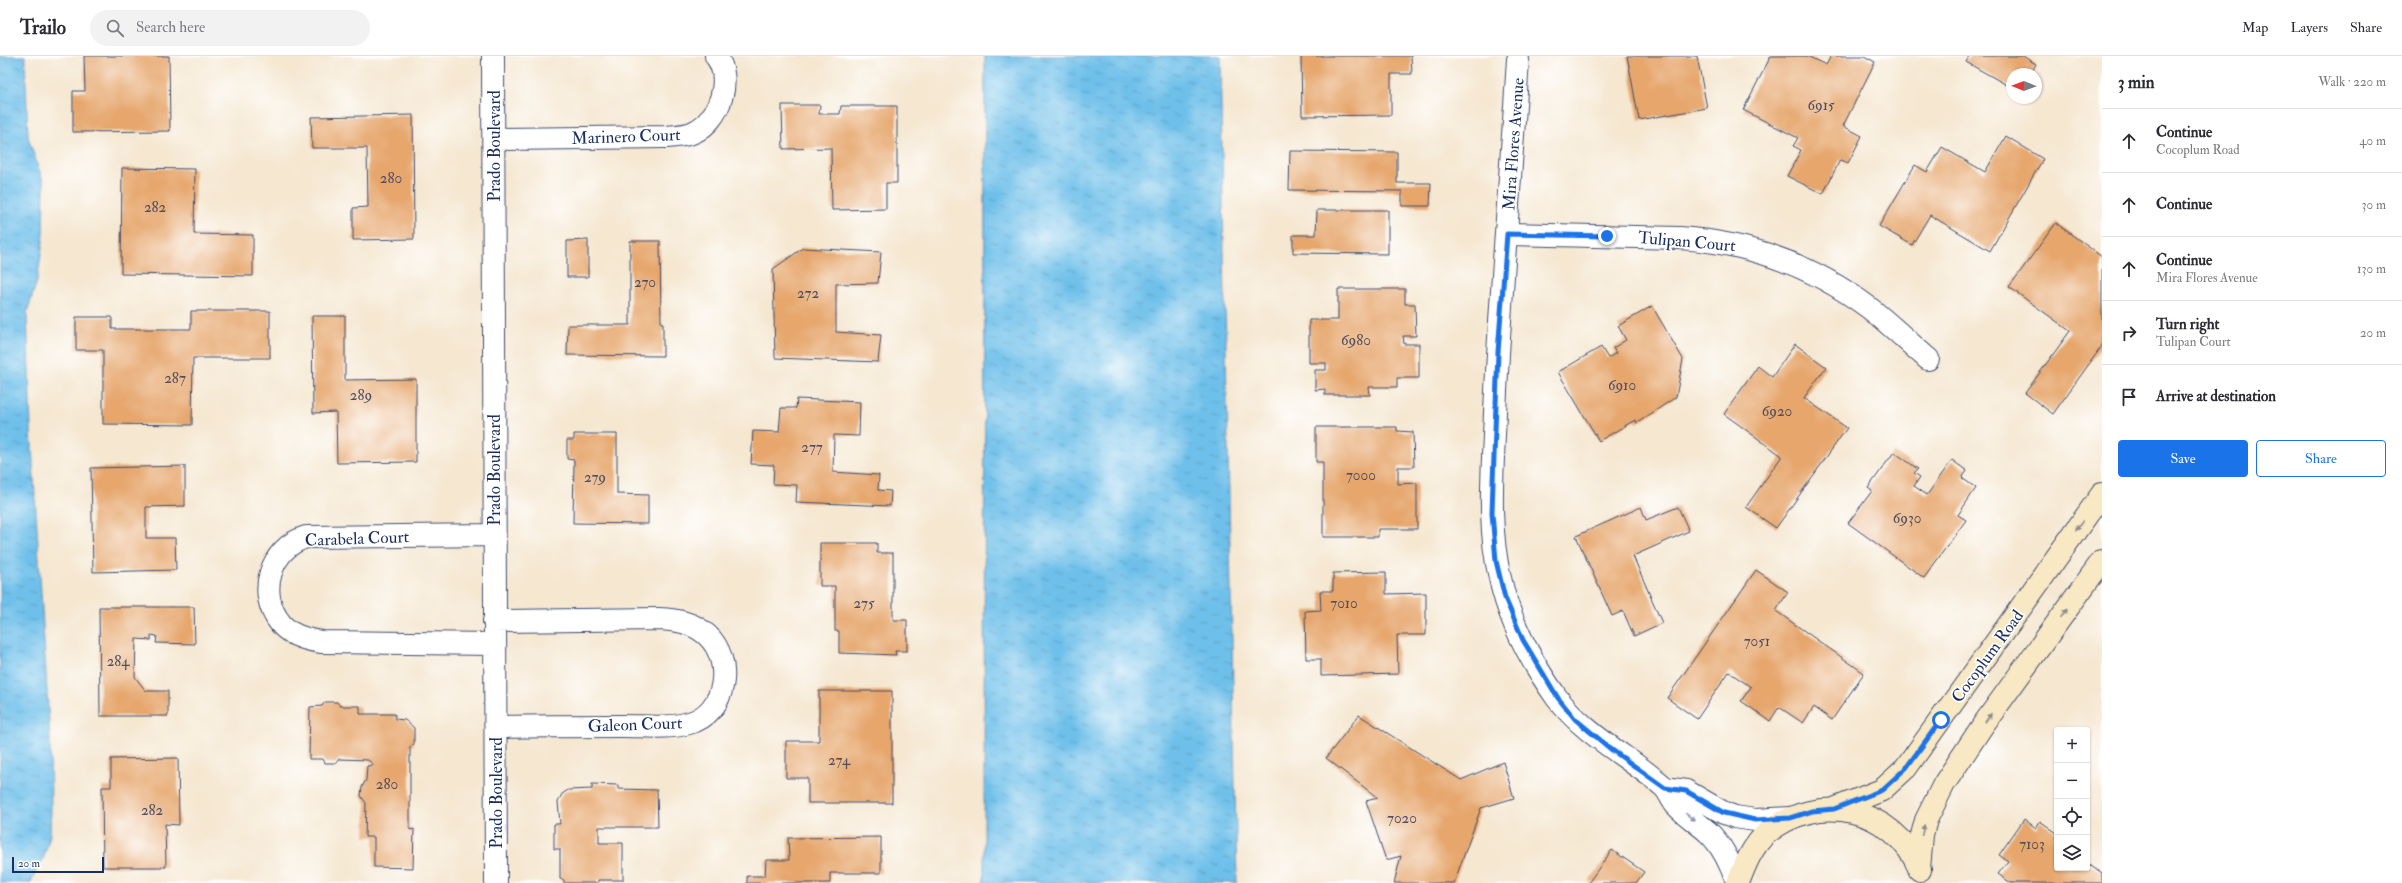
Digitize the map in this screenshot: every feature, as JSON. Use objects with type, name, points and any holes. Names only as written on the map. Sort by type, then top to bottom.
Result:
[{"type":"street","name":"Prado Boulevard","points":[[493,56],[496,883]]},
{"type":"street","name":"Marinero Court","points":[[494,139],[666,137],[694,132],[711,118],[722,97],[723,72],[716,56]]},
{"type":"street","name":"Mira Flores Avenue","points":[[1518,59],[1498,352],[1492,513],[1496,561],[1505,598],[1523,640],[1558,698],[1575,719],[1591,733],[1665,788]]},
{"type":"street","name":"Tulipan Court","points":[[1507,234],[1687,238],[1726,243],[1760,250],[1810,270],[1838,285],[1869,308],[1928,359]]},
{"type":"street","name":"Cocoplum Road","points":[[1834,809],[1882,790],[1906,768],[2102,494]]},
{"type":"street","name":"Carabela Court","points":[[494,535],[306,537],[285,547],[278,556],[269,578],[268,591],[274,614],[281,625],[306,640],[322,642],[494,644]]},
{"type":"street","name":"Cocoplum Road","points":[[1921,876],[1922,835],[1926,820],[1944,784],[1983,725],[2102,561]]},
{"type":"street","name":"Galeon Court","points":[[494,621],[659,619],[684,622],[707,635],[714,643],[720,655],[723,670],[719,699],[712,710],[702,718],[690,723],[662,726],[496,727]]},
{"type":"street","points":[[1665,788],[1686,791],[1724,813],[1735,817],[1755,820],[1790,818]]},
{"type":"street","points":[[1665,788],[1677,806],[1720,844],[1738,883]]},
{"type":"street","name":"Cocoplum Road","points":[[1738,883],[1748,856],[1766,834],[1790,818],[1812,811],[1834,809],[1861,814],[1885,826],[1905,845],[1921,876]]},
{"type":"water","points":[[0,56],[25,56],[28,137],[44,184],[43,242],[37,281],[27,313],[31,430],[50,739],[51,810],[50,835],[44,857],[30,883],[0,883]]},
{"type":"water","points":[[985,56],[1220,56],[1237,883],[984,883]]},
{"type":"building","points":[[84,56],[169,56],[170,131],[73,132],[73,91],[85,91]]},
{"type":"building","points":[[1301,56],[1411,56],[1412,74],[1391,74],[1391,115],[1302,116]]},
{"type":"building","points":[[1627,56],[1697,56],[1707,108],[1639,120]]},
{"type":"building","points":[[1771,56],[1807,56],[1826,65],[1831,56],[1864,56],[1875,62],[1843,126],[1862,136],[1848,163],[1840,160],[1823,194],[1787,176],[1801,150],[1793,146],[1798,138],[1743,110]]},
{"type":"building","points":[[1970,56],[2023,56],[2036,64],[2034,68],[2006,68],[2006,85],[1966,62]]},
{"type":"building","points":[[782,105],[820,105],[819,114],[840,114],[841,106],[897,106],[897,183],[886,183],[886,209],[832,210],[831,148],[783,149]]},
{"type":"building","points":[[413,115],[414,239],[353,240],[353,208],[368,207],[367,148],[312,148],[311,117]]},
{"type":"building","points":[[2006,136],[2043,159],[1990,251],[1930,215],[1912,245],[1879,226],[1915,165],[1927,172],[1942,147],[1985,172]]},
{"type":"building","points":[[1290,151],[1397,152],[1397,183],[1431,183],[1430,206],[1402,206],[1402,191],[1289,190]]},
{"type":"building","points":[[122,168],[195,169],[194,234],[253,235],[253,276],[121,274]]},
{"type":"building","points":[[1317,210],[1388,210],[1388,254],[1293,253],[1293,235],[1316,235]]},
{"type":"building","points":[[2056,223],[2102,257],[2102,346],[2053,414],[2025,393],[2070,331],[2009,287]]},
{"type":"building","points":[[588,240],[588,277],[567,277],[567,241]]},
{"type":"building","points":[[630,241],[660,241],[663,356],[567,355],[568,325],[630,325]]},
{"type":"building","points":[[803,248],[881,252],[878,283],[836,284],[836,332],[881,335],[878,362],[775,358],[773,269]]},
{"type":"building","points":[[1338,289],[1405,289],[1405,304],[1415,304],[1416,336],[1403,336],[1404,344],[1419,344],[1419,378],[1397,378],[1397,387],[1369,387],[1370,395],[1325,395],[1325,389],[1315,390],[1315,370],[1326,370],[1326,363],[1309,363],[1309,320],[1338,320]]},
{"type":"building","points":[[1652,306],[1683,359],[1676,397],[1637,423],[1635,420],[1599,441],[1558,372],[1601,347],[1608,358],[1616,353],[1613,348],[1626,340],[1618,326]]},
{"type":"building","points":[[191,311],[270,311],[270,358],[193,358],[192,425],[103,424],[103,350],[76,350],[76,317],[112,317],[112,329],[191,329]]},
{"type":"building","points":[[312,316],[345,316],[345,380],[416,379],[416,462],[337,463],[336,412],[313,413]]},
{"type":"building","points":[[1795,344],[1826,367],[1804,398],[1847,428],[1776,528],[1746,507],[1782,456],[1724,414],[1758,366],[1772,377]]},
{"type":"building","points":[[797,399],[860,402],[859,436],[834,435],[833,472],[879,475],[878,490],[891,491],[890,506],[796,502],[797,485],[773,484],[774,465],[751,464],[753,431],[779,432],[781,408],[796,408]]},
{"type":"building","points":[[1316,427],[1397,427],[1397,431],[1413,432],[1414,467],[1398,467],[1398,484],[1417,483],[1417,529],[1378,529],[1378,537],[1323,537],[1323,462],[1316,462]]},
{"type":"building","points":[[574,434],[617,434],[617,494],[648,495],[648,524],[573,523],[574,460],[567,459],[567,440],[574,440]]},
{"type":"building","points":[[1894,452],[1918,469],[1914,473],[1920,477],[1914,486],[1927,495],[1952,460],[1967,471],[1962,478],[1976,488],[1958,515],[1966,520],[1924,578],[1848,523],[1872,491],[1868,488]]},
{"type":"building","points":[[185,466],[185,506],[146,507],[146,538],[175,538],[176,570],[93,572],[91,468]]},
{"type":"building","points":[[1641,507],[1646,520],[1678,507],[1689,531],[1633,556],[1662,623],[1634,636],[1623,611],[1612,616],[1576,536]]},
{"type":"building","points":[[820,543],[877,543],[877,553],[893,553],[893,620],[907,620],[907,651],[895,651],[896,655],[839,653],[839,631],[835,631],[835,586],[820,586]]},
{"type":"building","points":[[1756,570],[1788,592],[1776,611],[1864,673],[1832,720],[1814,707],[1803,723],[1779,707],[1770,721],[1741,701],[1751,687],[1729,672],[1697,719],[1667,698]]},
{"type":"building","points":[[1386,572],[1386,594],[1426,593],[1426,635],[1397,635],[1398,674],[1321,676],[1321,659],[1306,659],[1305,611],[1321,610],[1320,591],[1333,591],[1333,573]]},
{"type":"building","points":[[99,607],[194,607],[195,644],[156,643],[157,636],[151,635],[151,640],[136,639],[135,677],[146,691],[168,691],[168,716],[100,716]]},
{"type":"building","points":[[819,691],[892,691],[892,803],[808,803],[808,778],[786,778],[786,741],[819,741]]},
{"type":"building","points":[[325,702],[337,702],[340,706],[360,706],[360,714],[395,714],[395,719],[405,720],[414,728],[414,744],[410,747],[410,830],[414,829],[413,868],[374,867],[374,837],[365,837],[366,803],[361,796],[362,787],[366,780],[367,766],[374,765],[368,760],[339,759],[336,763],[325,763],[323,759],[309,759],[310,707],[322,706]]},
{"type":"building","points":[[1359,715],[1461,780],[1503,762],[1514,798],[1481,808],[1454,883],[1394,883],[1401,856],[1386,860],[1366,801],[1378,798],[1326,758]]},
{"type":"building","points":[[178,758],[179,825],[165,824],[166,867],[103,867],[102,787],[111,787],[111,759]]},
{"type":"building","points":[[592,784],[618,785],[618,789],[657,790],[658,827],[599,827],[599,843],[623,843],[623,880],[598,880],[598,883],[564,883],[564,880],[560,879],[560,849],[554,849],[554,824],[560,824],[558,802],[562,794],[568,790],[592,789]]},
{"type":"building","points":[[2024,819],[2036,828],[2040,821],[2054,831],[2054,871],[2090,871],[2090,865],[2102,874],[2102,883],[2011,883],[1998,874],[2008,861],[1999,855]]},
{"type":"building","points":[[881,837],[881,873],[830,873],[830,883],[747,883],[747,876],[765,876],[766,860],[789,860],[788,838]]},
{"type":"building","points":[[1612,850],[1644,872],[1636,883],[1588,883]]},
{"type":"route","points":[[1607,236],[1507,234],[1498,352],[1493,482],[1492,513],[1496,561],[1505,598],[1512,618],[1539,670],[1558,698],[1575,719],[1591,733],[1665,788],[1686,791],[1724,813],[1745,820],[1790,818],[1812,811],[1834,809],[1882,790],[1906,768],[1941,720]]}]
